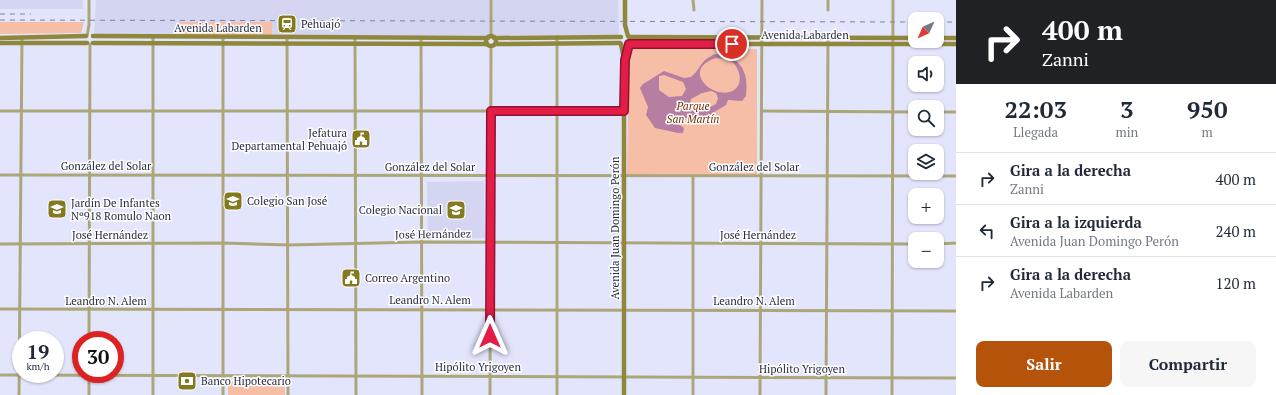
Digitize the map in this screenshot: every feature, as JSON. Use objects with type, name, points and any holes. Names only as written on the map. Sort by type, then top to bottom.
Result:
[{"type":"main road","points":[[621,44],[621,36],[625,25],[625,0]]},
{"type":"main road","name":"Avenida Juan Domingo Perón","points":[[624,395],[624,111],[625,60],[629,44],[629,37],[625,25]]},
{"type":"main road","name":"Avenida Labarden","points":[[0,43],[90,36],[153,37],[287,43],[355,40]]},
{"type":"main road","points":[[90,36],[94,39],[90,43],[85,40],[90,36]]},
{"type":"main road","name":"Avenida Labarden","points":[[421,41],[491,37],[621,36],[892,41],[956,44]]},
{"type":"main road","name":"Avenida Labarden","points":[[0,38],[22,41],[153,43],[287,37],[421,41],[491,45],[556,43],[762,45],[828,41]]},
{"type":"main road","points":[[491,37],[491,45]]},
{"type":"main road","points":[[491,37],[491,45]]},
{"type":"main road","points":[[944,38],[956,38]]},
{"type":"main road","name":"Avenida Labarden","points":[[892,41],[908,39]]},
{"type":"main road","name":"Avenida Juan Domingo Perón","points":[[621,44],[625,60]]},
{"type":"street","points":[[89,0],[90,36]]},
{"type":"street","points":[[491,0],[491,37]]},
{"type":"street","points":[[693,0],[694,10]]},
{"type":"street","points":[[760,395],[762,0]]},
{"type":"street","points":[[828,0],[828,10]]},
{"type":"street","points":[[892,395],[893,0]]},
{"type":"street","points":[[153,37],[153,395]]},
{"type":"street","points":[[287,37],[288,395]]},
{"type":"street","points":[[557,37],[557,395]]},
{"type":"street","points":[[223,40],[223,395]]},
{"type":"street","points":[[355,40],[356,395]]},
{"type":"street","points":[[20,331],[22,41]]},
{"type":"street","points":[[421,41],[422,395]]},
{"type":"street","points":[[826,395],[826,112],[828,41]]},
{"type":"street","points":[[89,331],[90,43]]},
{"type":"street","points":[[490,395],[491,45]]},
{"type":"street","points":[[0,111],[624,111]]},
{"type":"street","points":[[762,111],[908,112]]},
{"type":"street","points":[[944,112],[956,112]]},
{"type":"street","name":"González del Solar","points":[[0,175],[956,176]]},
{"type":"street","points":[[693,395],[694,176]]},
{"type":"street","name":"José Hernández","points":[[0,244],[223,243],[288,245],[421,242],[908,244]]},
{"type":"street","points":[[944,244],[956,243]]},
{"type":"street","name":"Leandro N. Alem","points":[[0,309],[153,310],[223,308],[288,310],[624,309],[956,311]]},
{"type":"street","name":"Hipólito Yrigoyen","points":[[0,375],[12,375]]},
{"type":"street","name":"Hipólito Yrigoyen","points":[[124,376],[956,378]]},
{"type":"street","points":[[19,383],[19,395]]},
{"type":"street","points":[[89,383],[89,395]]},
{"type":"shaded area","points":[[0,0],[83,0],[83,9],[0,9]]},
{"type":"shaded area","points":[[96,0],[618,0],[619,35],[94,35]]},
{"type":"shaded area","points":[[715,54],[724,55],[737,62],[744,73],[746,80],[746,96],[742,101],[728,100],[726,105],[696,123],[686,118],[674,117],[672,119],[684,128],[683,133],[655,128],[646,115],[648,107],[640,88],[643,84],[664,71],[684,78],[691,77],[703,62]],"holes":[[[716,58],[728,59],[732,61],[738,69],[740,78],[739,83],[734,90],[726,93],[718,92],[710,88],[700,77],[701,70],[705,63]],[[664,75],[683,82],[686,89],[682,96],[669,97],[659,90],[659,76]],[[711,91],[716,93],[718,98],[716,104],[710,107],[690,104],[691,99],[702,93]]]},
{"type":"shaded area","name":"Colegio Nacional","points":[[484,181],[485,238],[428,239],[427,182]]},
{"type":"green space","points":[[0,22],[84,22],[81,33],[0,34]]},
{"type":"green space","points":[[179,22],[272,22],[272,35],[179,35]]},
{"type":"green space","name":"Parque San Martín","points":[[629,48],[757,49],[757,176],[627,175]]},
{"type":"green space","points":[[228,382],[285,382],[285,395],[228,395]]},
{"type":"railway","points":[[0,14],[31,14]]},
{"type":"railway","points":[[0,20],[908,22]]},
{"type":"railway","points":[[944,22],[956,22]]},
{"type":"place","name":"Pehuajó","points":[[287,24]]},
{"type":"place","name":"Jefatura Departamental Pehuajó","points":[[361,139]]},
{"type":"place","name":"Colegio San José","points":[[233,201]]},
{"type":"place","name":"Jardín De Infantes Nº918 Romulo Naon","points":[[57,209]]},
{"type":"place","name":"Colegio Nacional","points":[[456,210]]},
{"type":"place","name":"Correo Argentino","points":[[351,278]]},
{"type":"place","name":"Banco Hipotecario","points":[[187,381]]},
{"type":"route","points":[[490,336],[491,111],[624,111],[625,60],[629,44],[732,44]]}]
